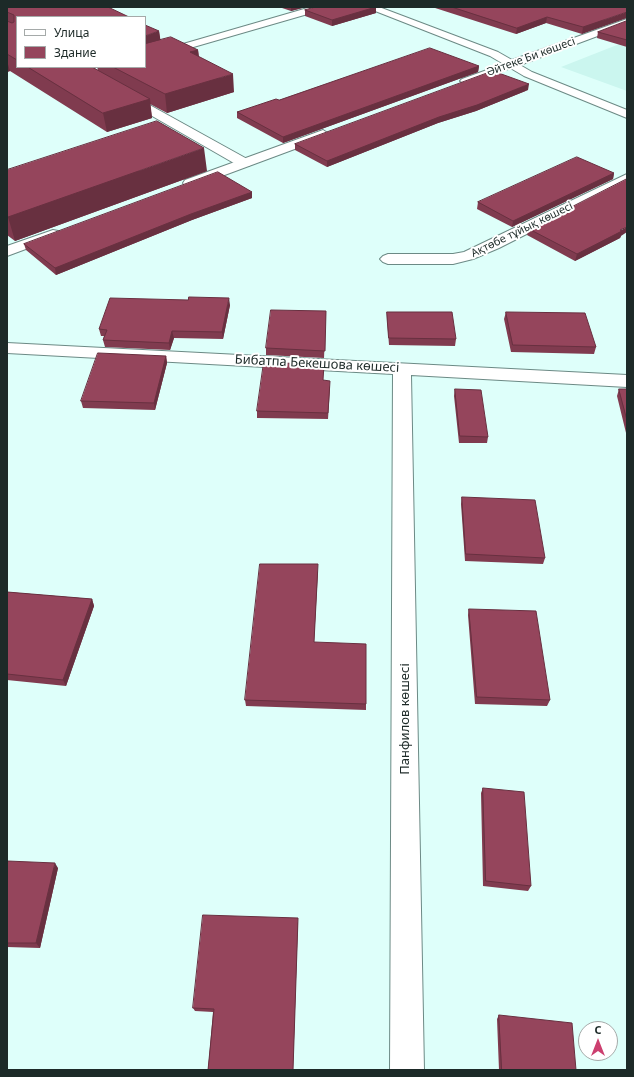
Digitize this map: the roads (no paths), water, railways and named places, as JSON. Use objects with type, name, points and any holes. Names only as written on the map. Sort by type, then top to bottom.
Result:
[{"type":"street","points":[[146,58],[322,7]]},
{"type":"street","points":[[370,7],[494,54],[528,74],[627,114]]},
{"type":"street","name":"Әйтеке Би көшесі","points":[[452,86],[627,22]]},
{"type":"street","points":[[75,68],[244,163]]},
{"type":"street","points":[[86,74],[99,71]]},
{"type":"street","points":[[177,188],[333,130]]},
{"type":"street","name":"Ақтөбе тұйық көшесі","points":[[388,259],[453,259],[468,256],[494,245],[627,178]]},
{"type":"street","points":[[7,250],[66,229]]},
{"type":"street","name":"Бибатпа Бекешова көшесі","points":[[7,348],[627,380]]},
{"type":"street","name":"Панфилов көшесі","points":[[402,368],[407,1070]]}]
